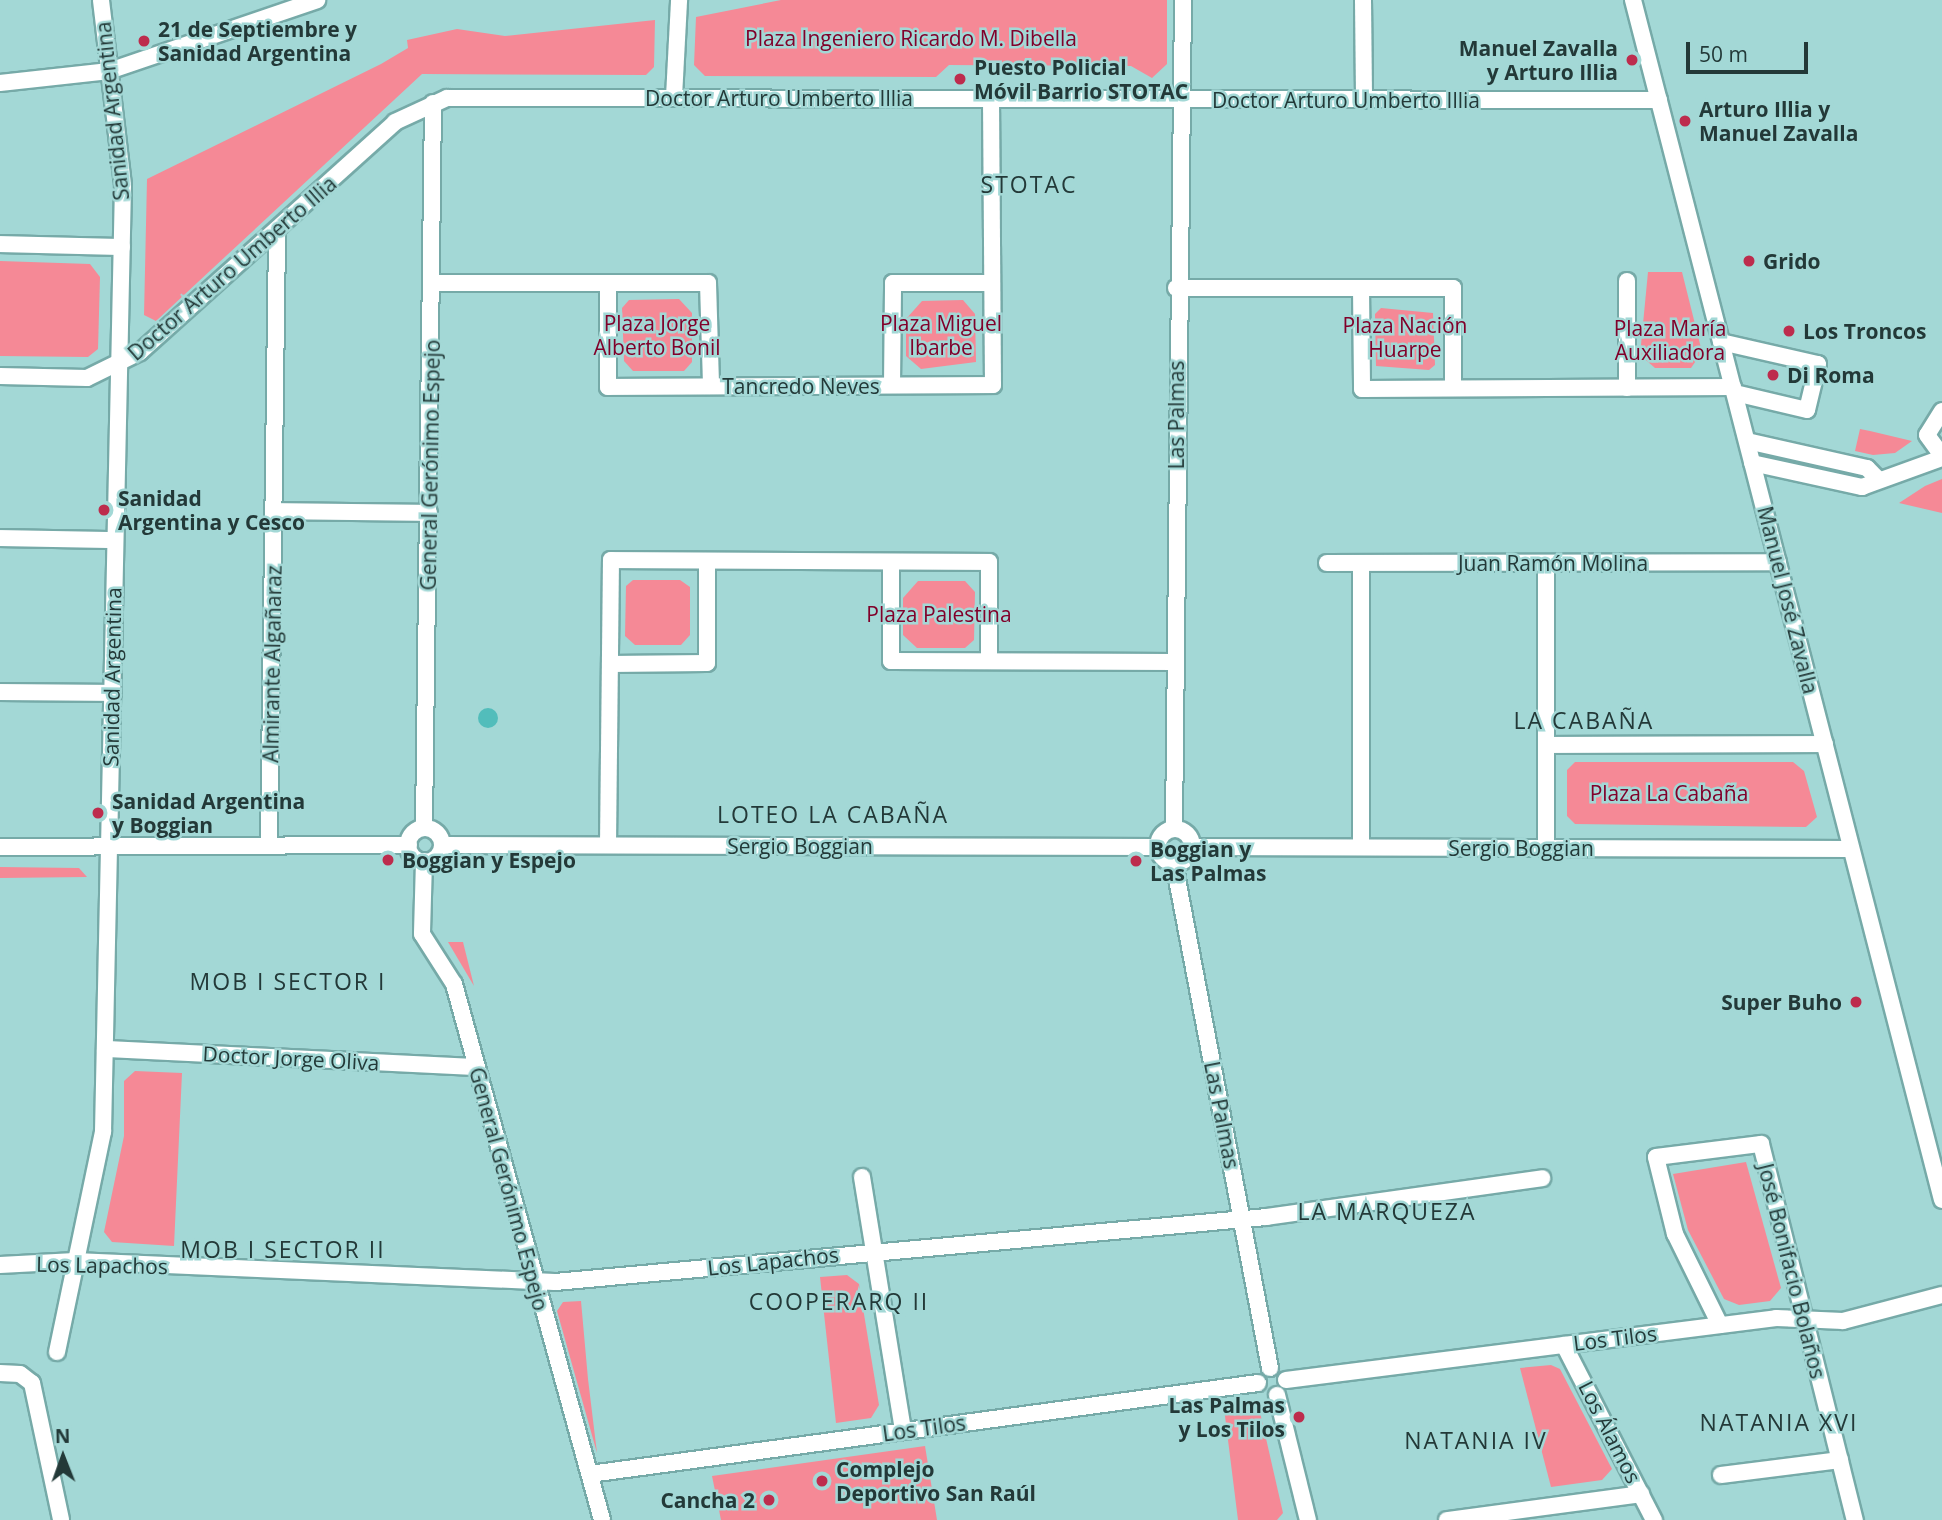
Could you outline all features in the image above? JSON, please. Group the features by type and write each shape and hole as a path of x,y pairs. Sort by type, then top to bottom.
{"street":[{"name":"Sanidad Argentina","path":"58,1352 103,1132 123,185 101,0"},
{"path":"0,83 110,71 317,0"},
{"path":"674,97 679,0"},
{"name":"Las Palmas","path":"1174,830 1176,288 1184,100 1183,0"},
{"path":"1363,0 1364,100"},
{"name":"Manuel José Zavalla","path":"1633,0 1942,1200"},
{"name":"Doctor Arturo Umberto Illia","path":"0,376 87,378 119,365 277,231 395,121 433,103 466,95 1659,100"},
{"name":"Tancredo Neves","path":"608,284 608,387 993,385 991,99"},
{"name":"General Gerónimo Espejo","path":"425,828 433,103"},
{"name":"Almirante Algañaraz","path":"269,846 277,231"},
{"path":"0,244 122,247"},
{"path":"1627,281 1627,388"},
{"name":"Tancredo Neves","path":"432,283 708,283 711,386"},
{"name":"Tancredo Neves","path":"892,386 892,283 992,283"},
{"path":"1176,288 1453,288 1453,388"},
{"path":"1361,288 1362,389 1734,390 1807,410 1818,364 1721,342"},
{"path":"1918,465 1929,443 1928,427 1942,411"},
{"path":"1747,441 1867,468 1878,479"},
{"path":"1752,463 1862,487 1942,457 1929,443"},
{"path":"274,511 429,513"},
{"path":"0,538 114,540"},
{"path":"608,845 611,560 989,562 989,661"},
{"path":"610,664 707,663 707,561"},
{"path":"891,562 891,661 1174,662"},
{"name":"Juan Ramón Molina","path":"1327,563 1778,562"},
{"path":"1361,848 1362,563"},
{"path":"1546,563 1546,848"},
{"path":"0,692 113,693"},
{"path":"1546,745 1825,744"},
{"path":"0,846 110,848 409,845 425,828 437,833 442,845 436,857 424,861 409,845"},
{"path":"1174,830 1186,834 1191,847 1174,863 1158,847 1174,830"},
{"name":"Sergio Boggian","path":"442,845 1158,847"},
{"name":"Sergio Boggian","path":"1191,847 1852,849"},
{"name":"General Gerónimo Espejo","path":"424,861 422,934 454,984 602,1520"},
{"name":"Las Palmas","path":"1174,863 1270,1368"},
{"name":"Doctor Jorge Oliva","path":"105,1049 477,1067"},
{"name":"José Bonifacio Bolaños","path":"1720,1325 1675,1234 1656,1157 1761,1144 1855,1520"},
{"path":"862,1177 904,1431"},
{"name":"Los Lapachos","path":"0,1265 75,1261 535,1282 1240,1217 1542,1178"},
{"name":"Los Tilos","path":"1286,1380 1720,1325 1805,1320 1843,1321 1942,1295"},
{"name":"Los Álamos","path":"1564,1345 1654,1520"},
{"path":"1277,1395 1286,1380 1270,1368 1258,1383 1277,1395 1308,1520"},
{"path":"0,1373 20,1374 32,1383 61,1520"},
{"name":"Los Tilos","path":"590,1474 1258,1383"},
{"path":"1721,1475 1840,1460"},
{"path":"1447,1520 1494,1517 1641,1494"}],"green space":[{"name":"Plaza Ingeniero Ricardo M. Dibella","path":"781,0 1167,0 1167,64 1152,78 1131,66 949,65 936,77 705,76 694,65 696,17"},
{"path":"655,20 654,67 646,75 422,74 156,321 144,315 147,179 381,64 408,48 407,40 457,29 505,36"},
{"path":"0,261 90,264 100,277 98,349 88,357 0,356"},
{"name":"Plaza María Auxiliadora","path":"1648,272 1682,272 1702,352 1691,368 1655,368 1640,355"},
{"name":"Plaza Jorge Alberto Bonil","path":"679,299 692,313 692,362 684,371 633,371 624,361 622,308 629,300"},
{"name":"Plaza Miguel Ibarbe","path":"963,300 975,314 976,362 921,369 906,356 906,319 922,301"},
{"name":"Plaza Nación Huarpe","path":"1381,308 1433,313 1435,365 1429,370 1376,366 1375,314"},
{"path":"1860,429 1912,441 1895,453 1873,455 1855,451"},
{"path":"1942,479 1942,513 1899,503 1925,486"},
{"path":"633,580 680,580 690,587 690,635 681,645 635,645 625,636 626,586"},
{"name":"Plaza Palestina","path":"918,581 965,581 975,592 974,640 965,648 917,648 903,635 903,598"},
{"name":"Plaza La Cabaña","path":"1575,762 1793,762 1804,771 1817,817 1806,827 1575,824 1567,816 1567,770"},
{"path":"0,867 79,868 87,877 0,878"},
{"path":"448,942 463,942 474,986"},
{"path":"135,1071 182,1073 174,1246 112,1242 104,1232 124,1136 124,1081"},
{"path":"1746,1162 1781,1288 1770,1301 1739,1305 1724,1299 1688,1230 1673,1174"},
{"path":"847,1275 859,1284 879,1405 871,1418 836,1423 820,1277"},
{"path":"581,1301 597,1453 557,1311 563,1302"},
{"path":"1551,1365 1560,1369 1612,1469 1602,1480 1551,1487 1520,1368"},
{"path":"1251,1405 1260,1412 1283,1513 1277,1520 1238,1520 1224,1408"},
{"name":"Complejo Deportivo San Raúl","path":"925,1446 937,1520 721,1520 712,1476"}],"water":[{"path":"488,708 495,711 498,718 495,725 488,728 481,725 478,718 481,711"}],"place":[{"name":"21 de Septiembre y Sanidad Argentina","path":"144,41"},
{"name":"Manuel Zavalla y Arturo Illia","path":"1632,60"},
{"name":"Puesto Policial Móvil Barrio STOTAC","path":"960,79"},
{"name":"Arturo Illia y Manuel Zavalla","path":"1685,121"},
{"name":"Grido","path":"1749,261"},
{"name":"Los Troncos","path":"1789,331"},
{"name":"Di Roma","path":"1773,375"},
{"name":"Sanidad Argentina y Cesco","path":"104,510"},
{"name":"Sanidad Argentina y Boggian","path":"98,813"},
{"name":"Boggian y Espejo","path":"388,860"},
{"name":"Boggian y Las Palmas","path":"1136,861"},
{"name":"Super Buho","path":"1856,1002"},
{"name":"Las Palmas y Los Tilos","path":"1299,1417"},
{"name":"Complejo Deportivo San Raúl","path":"822,1481"},
{"name":"Cancha 2","path":"769,1500"}],"district":[{"name":"STOTAC","path":"1029,184"},
{"name":"LA CABAÑA","path":"1584,720"},
{"name":"LOTEO LA CABAÑA","path":"833,814"},
{"name":"MOB I SECTOR I","path":"288,981"},
{"name":"LA MARQUEZA","path":"1387,1211"},
{"name":"MOB I SECTOR II","path":"283,1249"},
{"name":"COOPERARQ II","path":"839,1301"},
{"name":"NATANIA XVI","path":"1779,1422"},
{"name":"NATANIA IV","path":"1476,1440"}]}
